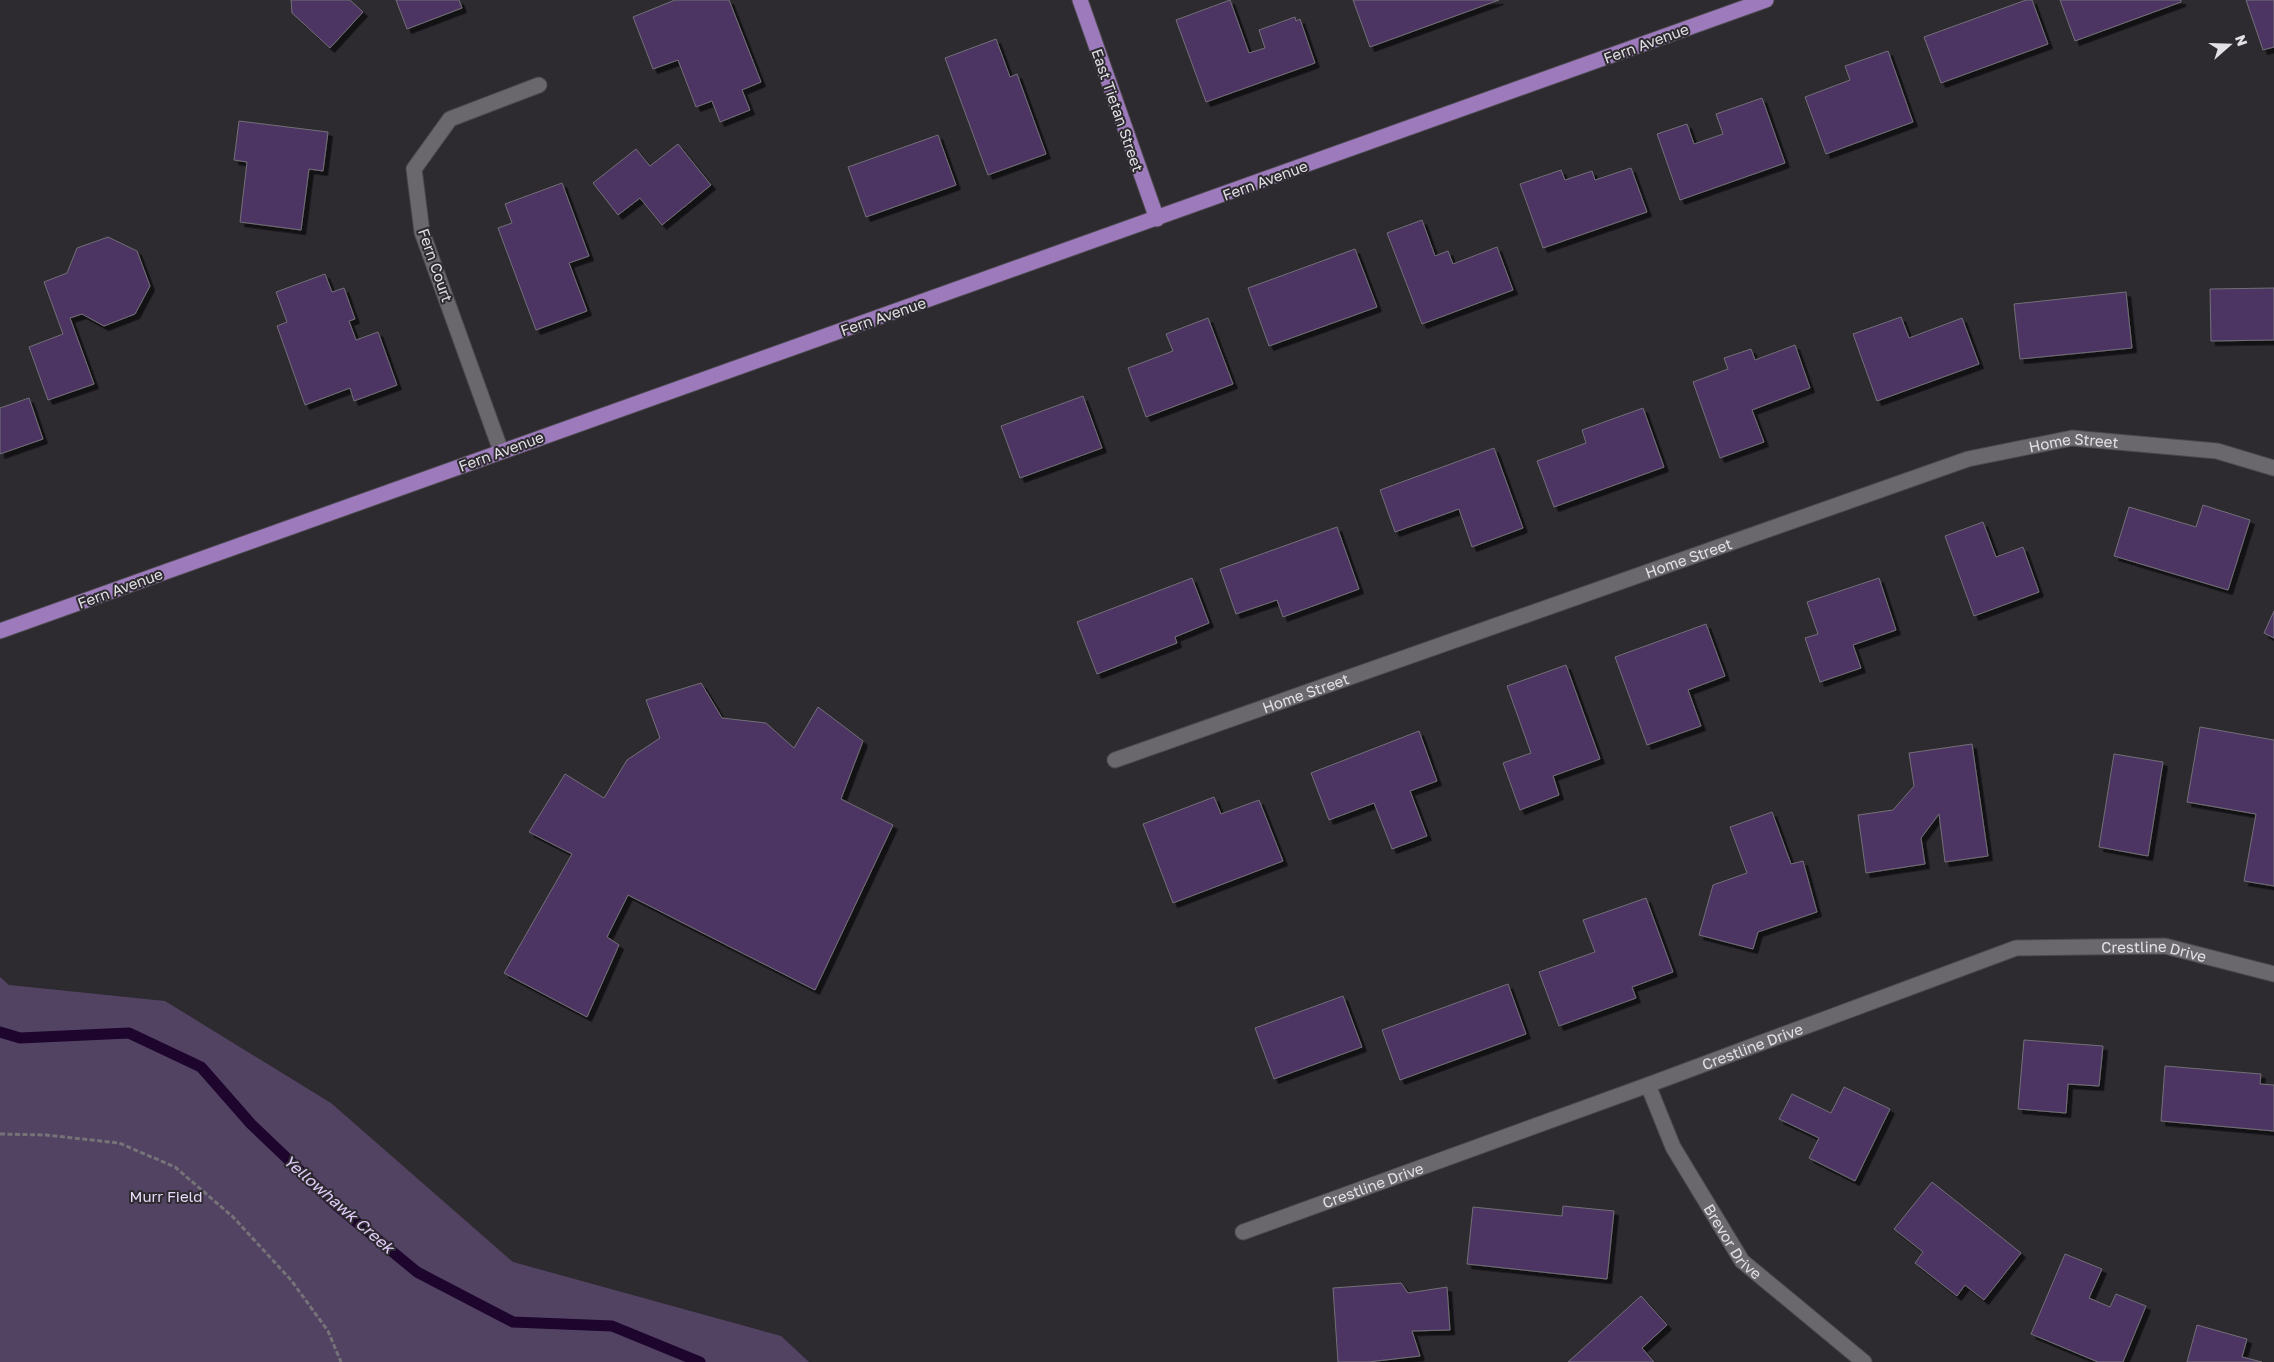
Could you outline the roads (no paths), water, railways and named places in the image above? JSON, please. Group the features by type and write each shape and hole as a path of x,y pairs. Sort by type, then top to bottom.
{"main road":[{"name":"East Tietan Street","path":"1080,0 1157,219"},
{"name":"Fern Avenue","path":"0,631 502,450 1157,219 1766,0"}],"street":[{"name":"Fern Court","path":"502,450 422,232 414,169 450,119 539,85"},
{"name":"Home Street","path":"1115,760 1968,459 2072,438 2216,451 2274,468"},
{"name":"Crestline Drive","path":"1243,1232 1648,1086 2016,948 2165,946 2274,974"},
{"name":"Brevor Drive","path":"1648,1086 1673,1147 1742,1261 1864,1362"}],"waterway":[{"name":"Yellowhawk Creek","path":"0,1032 20,1038 129,1033 201,1067 251,1124 337,1206 417,1272 513,1322 612,1326 700,1362"}],"park label":[{"name":"Murr Field","path":"166,1196"}]}
